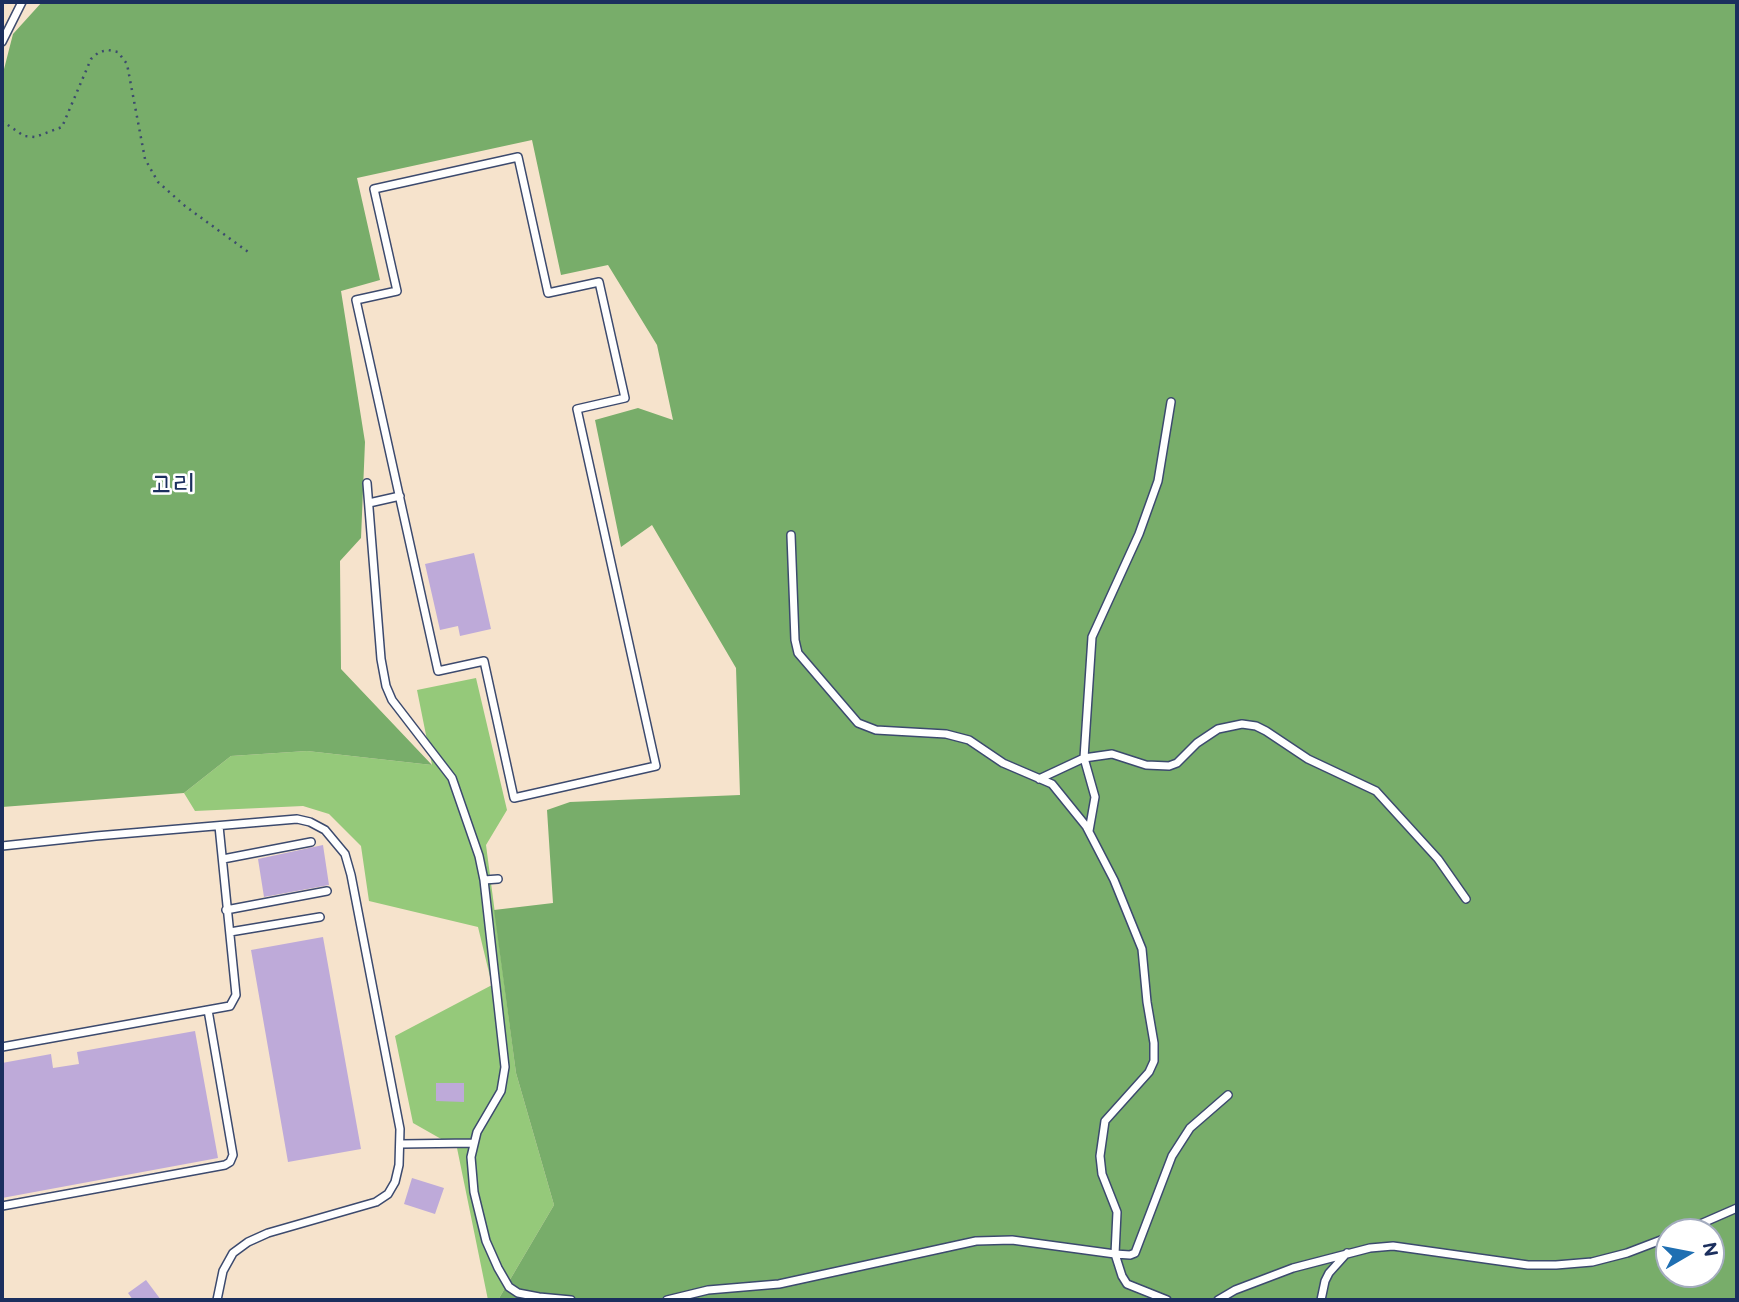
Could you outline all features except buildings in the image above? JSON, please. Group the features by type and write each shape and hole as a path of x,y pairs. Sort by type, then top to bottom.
{"lane":[{"path":"2,41 22,2"},
{"path":"518,157 548,293 599,282 602,295 625,398 577,409 656,766 514,797 484,661 438,671 400,496 356,300 397,291 374,188 518,157"},
{"path":"1089,832 1095,797 1088,757 1092,637 1139,534 1158,481 1171,402"},
{"path":"367,483 381,659 386,686 392,700 452,778 479,856 484,880 505,1077 501,1091 473,1143 471,1157 474,1192 486,1241 509,1287 529,1295 571,1300"},
{"path":"369,503 400,496"},
{"path":"791,535 795,640 798,653 858,723 876,730 946,734 969,740 1003,763 1052,785 1089,832 1114,880 1142,949 1154,1061 1149,1072 1105,1121 1100,1156 1102,1174 1116,1212 1115,1254 1122,1276 1128,1284 1167,1300"},
{"path":"1039,779 1088,757 1112,754 1146,765 1169,765 1177,763 1197,743 1218,729 1242,724 1256,726 1308,760 1377,791 1438,859 1466,899"},
{"path":"2,846 297,819 326,830 345,854 401,1144 397,1174 388,1194 368,1205 268,1233 248,1242 233,1253 223,1272 217,1300"},
{"path":"2,1047 230,1006 236,995 219,826"},
{"path":"223,859 311,842"},
{"path":"484,880 498,879"},
{"path":"226,910 327,891"},
{"path":"230,932 320,917"},
{"path":"2,1206 230,1162 233,1155 208,1010"},
{"path":"667,1300 708,1290 779,1284 976,1241 1012,1240 1130,1255 1135,1253 1172,1156 1191,1128 1228,1095"},
{"path":"401,1144 473,1143"},
{"path":"1714,1218 1737,1208"},
{"path":"1217,1300 1293,1268 1347,1252 1393,1246 1528,1265 1556,1265 1592,1262 1655,1242"},
{"path":"1321,1300 1329,1273 1347,1252"}],"path":[{"path":"2,121 24,136 49,134 62,127 91,59 99,52 118,52 127,64 145,159 158,182 251,254"}],"green space":[{"path":"42,2 1737,2 1737,1300 498,1300 554,1205 516,1073 494,910 553,903 547,810 570,802 740,795 736,668 652,525 621,547 595,420 638,408 673,420 657,345 608,265 561,275 532,140 357,178 380,280 341,291 365,442 361,538 340,561 341,669 432,765 307,751 231,756 184,793 2,807 2,77 13,34"},
{"path":"476,678 507,810 486,845 516,1073 554,1205 498,1300 488,1300 457,1148 413,1123 395,1036 492,985 478,927 369,901 361,846 329,814 303,806 195,811 184,793 231,756 307,751 432,765 417,690"}],"district":[{"name":"고리","path":"173,486"}]}
